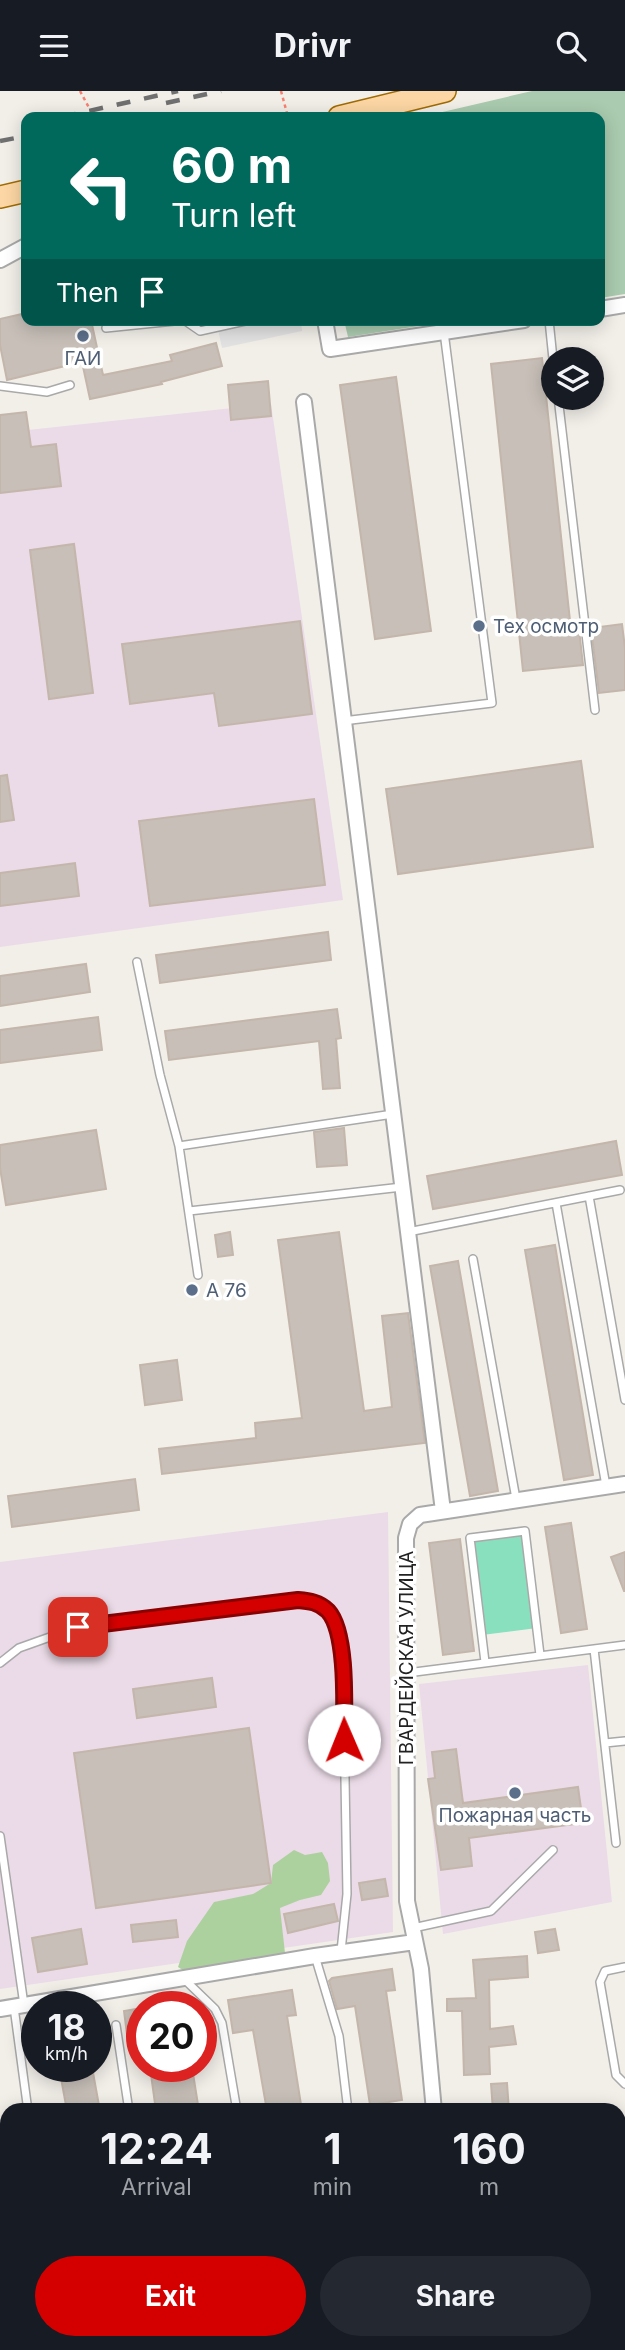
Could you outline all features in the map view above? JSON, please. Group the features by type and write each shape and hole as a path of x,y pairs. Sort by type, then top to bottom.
{"main road":[{"path":"359,112 445,91"},
{"path":"0,197 21,192"}],"street":[{"path":"0,260 21,249"},
{"path":"605,308 625,305"},
{"path":"325,326 330,349 487,326"},
{"path":"304,402 443,1511"},
{"name":"ГВАРДЕЙСКАЯ УЛИЦА","path":"433,2103 421,1969 407,1901 406,1538 410,1524 420,1515 625,1484"},
{"path":"13,2006 341,1953 414,1935"}],"lane":[{"path":"106,328 126,326"},
{"path":"193,326 200,331 220,326"},
{"path":"550,326 552,347"},
{"path":"343,721 492,703 444,333"},
{"path":"0,386 47,392 70,385"},
{"path":"560,410 595,710"},
{"path":"137,962 160,1075 179,1146 198,1275"},
{"path":"179,1146 394,1114"},
{"path":"189,1211 402,1187"},
{"path":"407,1232 620,1190"},
{"path":"589,1196 625,1400"},
{"path":"556,1203 606,1486"},
{"path":"473,1259 516,1499"},
{"path":"485,1662 470,1538 525,1531 540,1655"},
{"path":"0,1663 19,1649 78,1627 298,1600 319,1604 329,1612 340,1642 343,1663 347,1894 341,1953"},
{"path":"405,1673 625,1645"},
{"path":"594,1649 616,1843"},
{"path":"605,1744 625,1741"},
{"path":"0,1836 13,2006 27,2103"},
{"path":"414,1935 491,1911 553,1850"},
{"path":"315,1956 339,2036 347,2103"},
{"path":"625,1967 605,1971 600,1982 616,2075 625,2084"},
{"path":"183,1978 215,2009 222,2023 236,2103"},
{"path":"116,2025 128,2103"}],"path":[{"path":"80,91 91,112"},
{"path":"281,91 287,112"}],"shaded area":[{"path":"532,91 625,91 625,294 605,297 605,112 442,112"},
{"path":"217,326 302,326 302,331 222,348"},
{"path":"345,326 419,326 348,337"},
{"path":"271,404 343,900 0,947 0,433"},
{"path":"388,1512 393,1932 0,1989 0,1562"},
{"name":"Пожарная часть","path":"588,1665 612,1902 443,1934 419,1684"}],"green space":[{"path":"525,1531 537,1628 482,1635 470,1538"},
{"path":"294,1850 305,1855 322,1852 328,1863 330,1881 321,1895 280,1908 285,1953 262,1961 186,1972 178,1967 187,1941 214,1902 253,1894 271,1883 273,1865"}],"building":[{"path":"21,314 21,326 92,326 103,375 172,361 170,355 216,343 222,366 161,382 162,384 90,399 82,362 7,380 0,345 0,319"},
{"path":"541,358 541,410 548,410 571,630 579,629 583,665 523,671 491,364"},
{"path":"396,377 431,631 375,639 340,385"},
{"path":"268,381 271,416 231,420 228,385"},
{"path":"26,412 31,447 56,444 61,486 0,493 0,415"},
{"path":"74,544 93,693 49,699 30,550"},
{"path":"300,621 312,714 219,726 214,693 130,704 122,644"},
{"path":"622,624 625,690 599,693 591,628"},
{"path":"581,761 593,847 398,874 386,789"},
{"path":"7,775 14,820 0,822 0,776"},
{"path":"314,799 325,885 150,906 139,821"},
{"path":"75,863 79,896 0,906 0,873"},
{"path":"328,932 331,960 160,983 156,955"},
{"path":"86,964 90,992 0,1006 0,976"},
{"path":"337,1009 341,1038 336,1039 340,1088 323,1089 319,1041 169,1060 165,1031"},
{"path":"98,1017 102,1050 0,1063 0,1030"},
{"path":"344,1128 347,1165 317,1167 314,1132"},
{"path":"96,1130 106,1189 6,1205 0,1168 0,1145"},
{"path":"616,1141 622,1175 433,1209 427,1176"},
{"path":"230,1232 233,1255 218,1257 215,1235"},
{"path":"339,1232 364,1411 392,1407 382,1316 408,1313 425,1443 162,1474 159,1449 256,1438 255,1423 302,1418 278,1240"},
{"path":"555,1245 593,1475 564,1480 525,1250"},
{"path":"458,1261 498,1491 470,1496 430,1266"},
{"path":"177,1360 182,1400 145,1405 140,1365"},
{"path":"135,1479 139,1510 12,1527 8,1496"},
{"path":"571,1523 587,1629 561,1633 545,1527"},
{"path":"460,1539 474,1651 443,1655 429,1543"},
{"path":"625,1552 625,1591 624,1591 611,1557"},
{"path":"212,1678 216,1707 137,1718 133,1689"},
{"path":"249,1728 271,1883 96,1908 74,1753"},
{"path":"456,1749 463,1803 578,1787 583,1823 469,1838 472,1866 441,1870 428,1779 435,1778 432,1752"},
{"path":"385,1879 388,1896 362,1900 359,1883"},
{"path":"334,1904 338,1921 288,1933 284,1914"},
{"path":"176,1920 178,1937 133,1942 131,1925"},
{"path":"81,1929 87,1964 38,1972 32,1938"},
{"path":"555,1929 559,1950 538,1953 535,1932"},
{"path":"527,1956 528,1977 489,1980 490,2029 513,2026 516,2044 489,2047 490,2074 464,2075 462,2011 447,2011 447,1999 476,1998 473,1960"},
{"path":"392,1969 395,1990 386,1991 402,2100 370,2103 355,2006 337,2009 329,1981 332,1978"},
{"path":"292,1990 296,2015 287,2016 301,2103 266,2103 253,2030 233,2033 228,2000"},
{"path":"62,2082 95,2082 99,2103 66,2103"},
{"path":"152,2082 194,2082 198,2103 155,2103"},
{"path":"507,2083 508,2103 492,2103 491,2084"}],"railway":[{"path":"84,112 178,91"},
{"path":"166,103 221,91"},
{"path":"0,141 21,137"}],"place":[{"name":"ГАИ","path":"83,336"},
{"name":"Тех осмотр","path":"479,626"},
{"name":"А 76","path":"192,1290"},
{"name":"Пожарная часть","path":"515,1793"}],"route":[{"path":"78,1627 298,1600 319,1604 329,1612 340,1642 343,1663 344,1740"}]}
